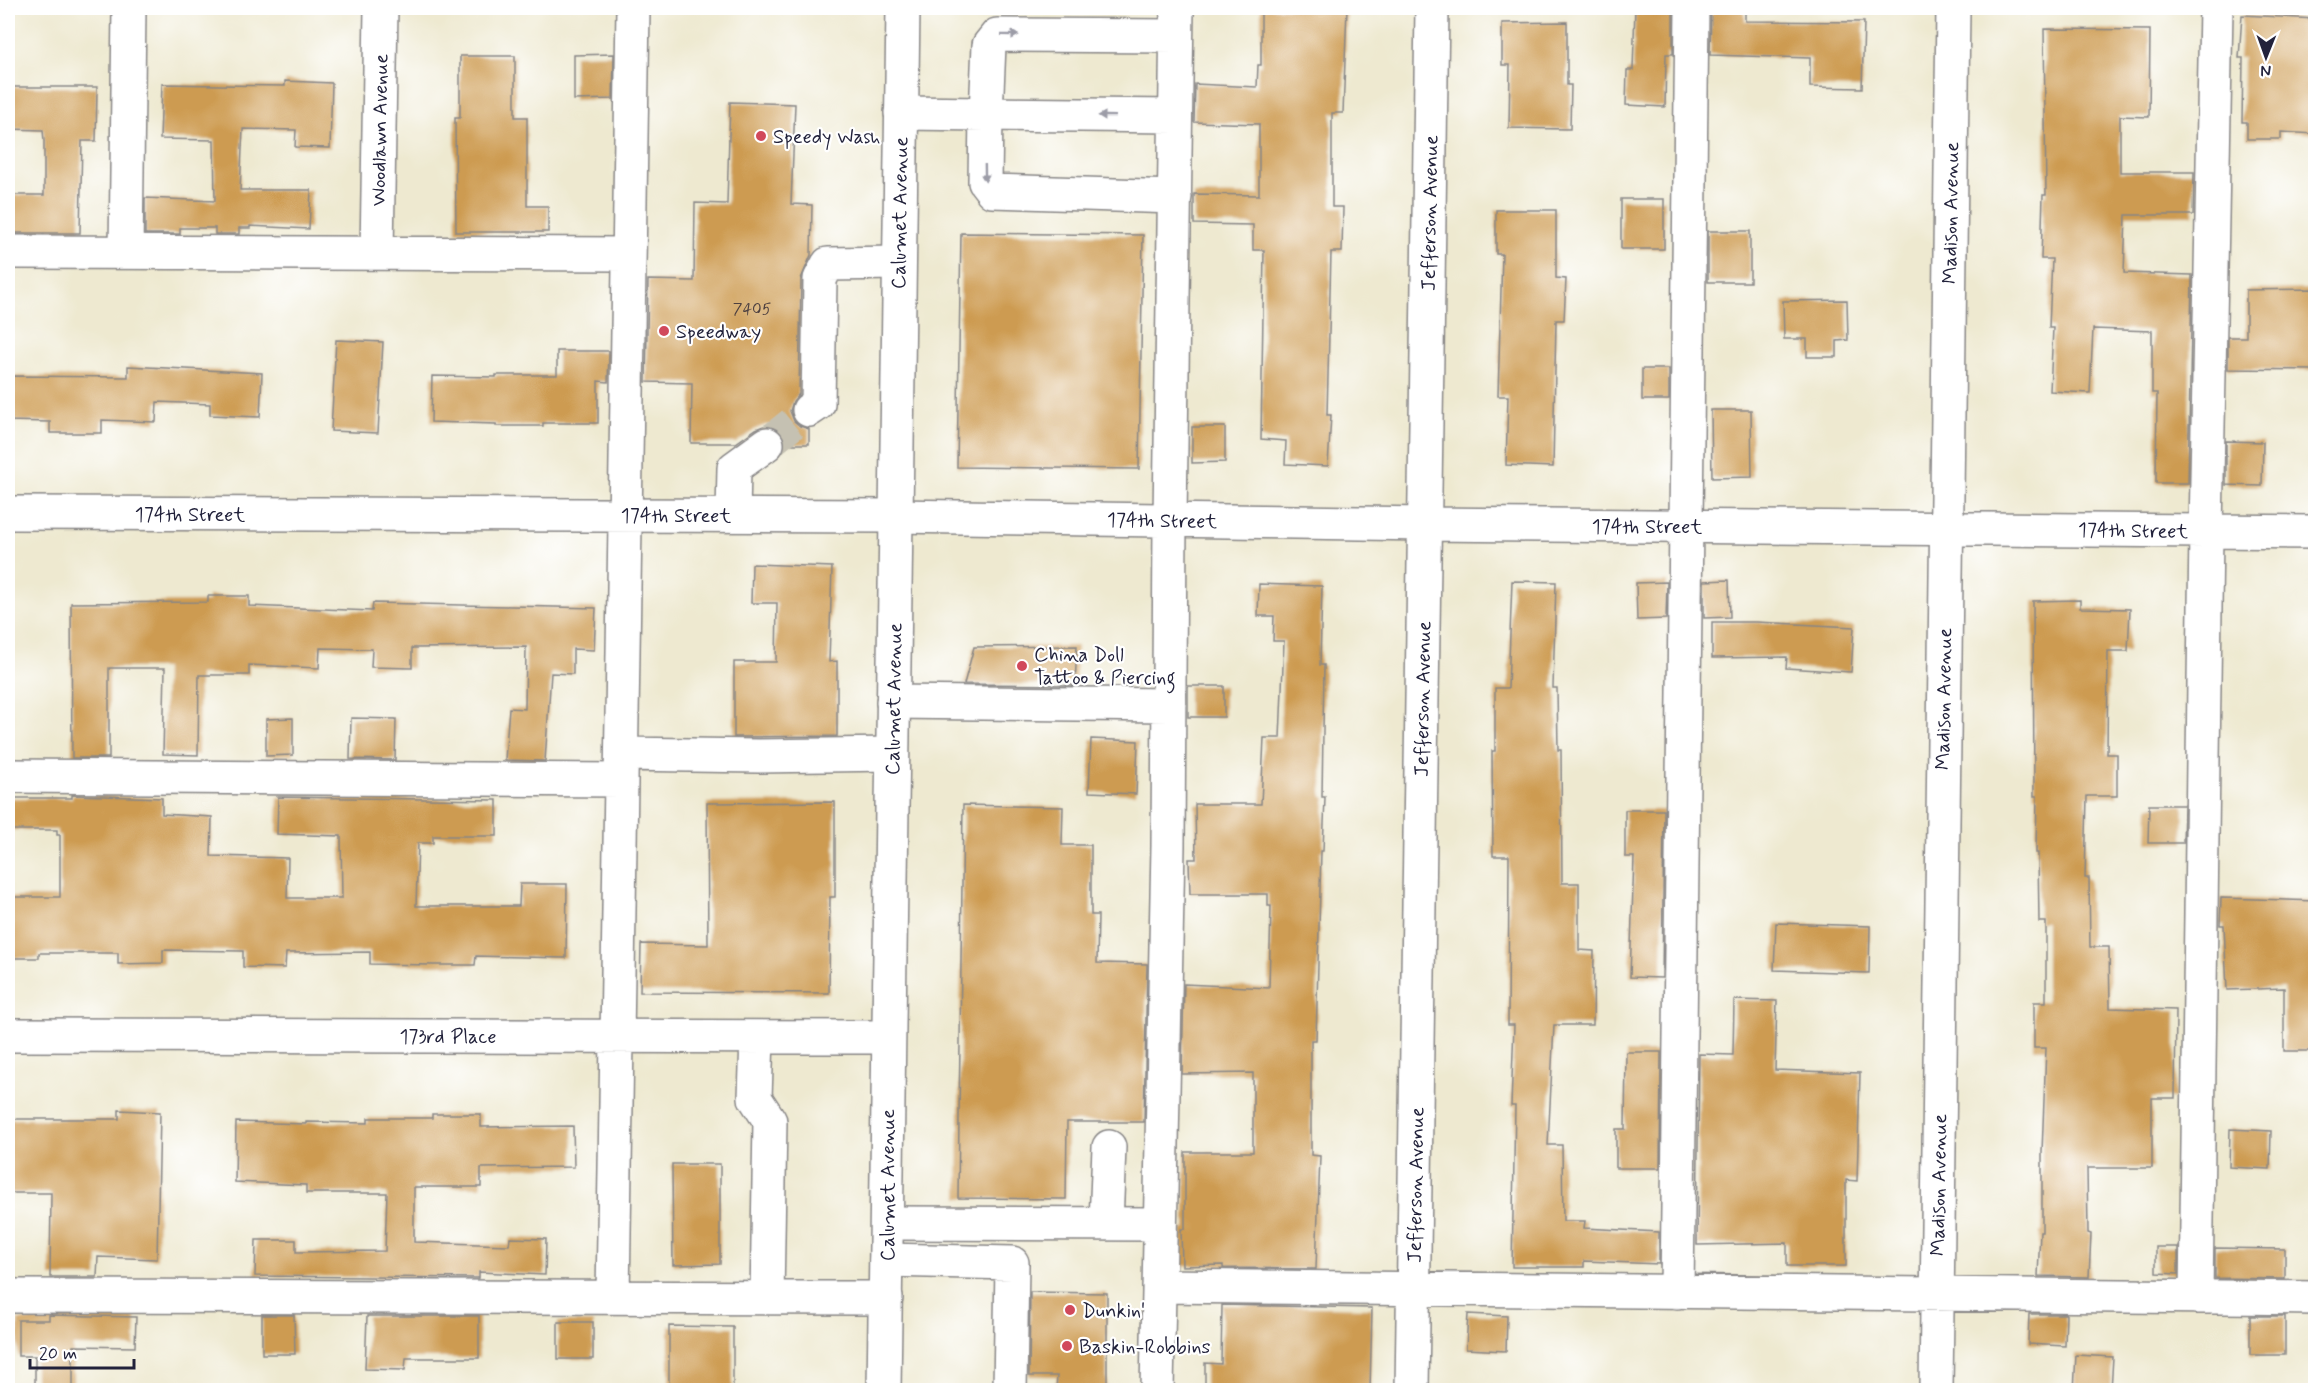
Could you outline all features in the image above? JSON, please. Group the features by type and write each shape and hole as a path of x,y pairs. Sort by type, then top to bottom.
{"street":[{"path":"126,252 129,8"},
{"name":"Woodlawn Avenue","path":"377,252 381,8"},
{"path":"613,1297 633,8"},
{"name":"Calumet Avenue","path":"884,1390 903,8"},
{"name":"Jefferson Avenue","path":"1412,1390 1432,8"},
{"path":"1677,1292 1684,526 1692,8"},
{"name":"Madison Avenue","path":"1936,1390 1953,8"},
{"path":"2196,1297 2206,531 2216,8"},
{"path":"1157,1390 1169,705 1174,197 1170,116 1177,22 997,34 989,45 986,114 985,182 992,191 1174,197"},
{"path":"901,114 1170,116"},
{"path":"8,252 629,254"},
{"path":"809,410 818,404 820,279 828,264 899,263"},
{"path":"733,515 734,468 767,444"},
{"name":"174th Street","path":"8,513 895,516 1425,524 2316,532"},
{"path":"893,702 1169,705"},
{"path":"8,776 622,767 759,756 892,754"},
{"name":"173rd Place","path":"8,1035 888,1037"},
{"path":"757,1037 755,1098 770,1121 767,1298"},
{"path":"1106,1223 1109,1147"},
{"path":"887,1223 1161,1224"},
{"path":"886,1260 1012,1263 1010,1390"},
{"path":"1159,1286 2316,1298"},
{"path":"8,1296 886,1298"}],"building":[{"path":"1261,8 1347,8 1343,113 1332,113 1332,207 1343,207 1342,252 1331,252 1327,415 1331,415 1328,466 1285,464 1286,441 1261,439 1264,250 1253,250 1253,225 1194,224 1194,194 1259,195 1259,124 1194,122 1195,84 1257,87 1258,65 1261,65"},
{"path":"1635,8 1673,8 1673,54 1666,54 1665,107 1626,105 1627,70 1633,70"},
{"path":"1711,8 1745,8 1745,21 1864,22 1862,88 1810,87 1810,58 1710,55"},
{"path":"2242,15 2316,19 2316,134 2281,132 2281,139 2247,139 2247,122 2242,122 2243,58 2239,58"},
{"path":"1567,22 1567,85 1571,85 1570,129 1509,128 1510,65 1502,65 1502,23"},
{"path":"2044,29 2150,30 2149,117 2120,116 2120,172 2194,172 2193,215 2126,215 2124,273 2192,275 2188,483 2156,483 2157,393 2152,393 2152,331 2093,329 2090,393 2050,391 2053,328 2049,328 2052,259 2041,259 2043,195 2046,195"},
{"path":"614,54 613,99 574,100 574,55"},
{"path":"460,56 515,56 515,117 527,117 527,206 548,206 548,232 456,232 455,118 460,118"},
{"path":"285,81 332,83 330,148 295,147 296,130 243,129 240,190 311,190 309,229 250,226 250,228 239,228 239,234 215,234 215,228 180,228 180,234 145,234 145,198 215,201 214,140 160,139 162,84 285,86"},
{"path":"8,87 97,87 96,141 82,141 80,233 8,233 8,195 44,195 44,141 43,130 8,129"},
{"name":"Speedway","path":"730,102 795,104 791,204 812,205 811,255 801,279 799,394 793,401 790,411 794,421 809,429 809,444 785,444 782,433 775,427 766,425 736,443 691,443 692,383 646,382 648,280 694,281 695,203 727,204"},
{"path":"1621,199 1664,199 1664,249 1621,249"},
{"path":"1496,210 1556,210 1556,278 1566,279 1564,320 1556,320 1553,467 1506,465 1508,396 1498,396 1502,254 1496,254"},
{"path":"1708,231 1750,231 1750,282 1708,282"},
{"path":"961,233 1143,235 1139,469 957,467"},
{"path":"2316,289 2316,370 2228,369 2228,337 2246,337 2246,290"},
{"path":"1847,300 1848,340 1837,341 1837,357 1807,357 1807,339 1784,339 1783,301"},
{"path":"336,340 383,342 378,433 331,431"},
{"path":"557,351 609,351 608,382 598,381 598,423 496,426 496,424 431,422 432,376 557,375"},
{"path":"128,366 262,373 260,417 210,415 210,404 157,402 156,422 102,420 102,433 50,433 50,422 8,421 8,376 128,377"},
{"path":"1642,369 1669,369 1669,400 1642,400"},
{"path":"1711,410 1751,410 1752,477 1712,478"},
{"path":"1192,427 1225,427 1225,462 1192,463"},
{"path":"2226,441 2263,442 2262,486 2226,485"},
{"path":"752,564 832,567 829,662 837,661 837,736 734,737 734,662 776,662 777,603 751,603"},
{"path":"1729,580 1730,617 1704,618 1704,581"},
{"path":"1512,581 1556,582 1553,688 1557,688 1558,750 1561,750 1562,883 1579,883 1579,950 1594,951 1593,1025 1554,1025 1548,1145 1562,1145 1563,1221 1585,1221 1584,1228 1659,1232 1659,1264 1584,1261 1584,1267 1512,1267 1515,1106 1511,1106 1514,1025 1508,1025 1509,856 1493,856 1492,751 1495,751 1495,688 1508,688"},
{"path":"1667,582 1666,619 1637,620 1636,583"},
{"path":"1259,584 1322,586 1320,665 1324,665 1322,797 1325,797 1323,851 1321,851 1316,1040 1311,1040 1311,1155 1320,1156 1316,1269 1223,1268 1223,1265 1182,1266 1181,1229 1185,1229 1185,1152 1253,1152 1253,1073 1182,1074 1184,984 1269,988 1271,906 1268,906 1268,894 1190,894 1189,859 1196,859 1195,804 1261,804 1264,738 1280,738 1284,641 1273,641 1274,616 1258,616"},
{"path":"208,596 249,596 249,606 372,611 373,603 596,608 594,650 573,649 573,674 551,673 545,761 505,760 509,708 525,709 526,647 412,648 412,668 371,667 372,649 320,648 319,668 249,665 249,675 199,675 198,755 163,754 165,668 109,668 109,758 72,758 71,603 208,602"},
{"path":"2080,600 2080,608 2130,609 2128,651 2108,651 2107,754 2117,754 2117,796 2087,796 2085,878 2089,878 2090,947 2109,947 2110,1008 2176,1010 2175,1098 2152,1098 2152,1168 2087,1168 2088,1233 2091,1234 2089,1277 2038,1276 2040,1232 2042,1232 2046,1048 2034,1048 2034,1002 2046,1002 2046,922 2039,922 2038,853 2036,853 2033,601"},
{"path":"1712,622 1854,627 1851,672 1786,668 1787,657 1712,658"},
{"name":"China Doll Tattoo & Piercing","path":"1077,646 1075,685 964,684 974,647"},
{"path":"1188,686 1224,686 1224,717 1188,717"},
{"path":"293,718 293,755 266,756 266,719"},
{"path":"351,718 396,719 395,760 350,759"},
{"path":"1091,739 1138,741 1136,794 1089,792"},
{"path":"72,795 162,798 162,814 212,817 211,856 288,858 287,898 342,898 341,836 277,834 278,797 497,800 497,836 433,836 433,843 418,843 416,906 519,906 520,884 567,884 566,958 476,956 475,965 370,964 370,952 286,953 285,968 243,967 243,951 163,950 163,963 118,964 118,953 39,953 39,958 8,958 8,897 60,897 60,835 57,835 57,830 8,830 8,798 72,798"},
{"path":"835,802 835,897 830,897 829,993 640,992 641,944 708,945 707,803"},
{"path":"963,805 1063,807 1062,845 1091,845 1091,915 1098,915 1097,963 1147,964 1144,1122 1067,1122 1066,1199 958,1198"},
{"path":"2149,805 2184,805 2183,843 2148,843"},
{"path":"1625,810 1664,810 1662,978 1630,977 1634,857 1625,857"},
{"path":"2221,898 2316,901 2316,1051 2284,1051 2284,988 2227,990 2224,925 2220,925"},
{"path":"1776,923 1870,926 1869,973 1774,970"},
{"path":"1734,1000 1777,1001 1775,1070 1860,1073 1857,1181 1846,1180 1846,1266 1787,1266 1787,1243 1697,1245 1699,1054 1733,1055"},
{"path":"1626,1052 1661,1052 1660,1168 1616,1168 1616,1129 1625,1129"},
{"path":"119,1110 160,1112 157,1259 98,1257 97,1277 50,1277 51,1193 8,1193 8,1119 119,1119"},
{"path":"432,1114 481,1114 481,1127 573,1126 574,1167 481,1168 481,1187 414,1187 414,1242 509,1245 510,1238 546,1239 545,1275 479,1272 479,1278 255,1276 256,1240 296,1240 296,1252 385,1251 387,1193 306,1193 306,1185 235,1182 236,1122 368,1123 368,1118 432,1118"},
{"path":"2230,1129 2271,1131 2270,1169 2229,1167"},
{"path":"672,1164 720,1164 720,1264 673,1265"},
{"path":"2156,1247 2178,1247 2178,1274 2156,1273"},
{"path":"2215,1248 2285,1249 2285,1279 2215,1278"},
{"path":"1030,1292 1107,1293 1107,1390 1056,1390 1057,1376 1029,1376"},
{"path":"1222,1305 1372,1308 1370,1390 1205,1390 1205,1363 1221,1364"},
{"path":"1468,1314 1507,1316 1506,1351 1466,1349"},
{"path":"2029,1314 2066,1314 2065,1346 2028,1344"},
{"path":"49,1315 136,1317 135,1347 73,1346 73,1390 35,1390 35,1356 18,1356 18,1320 49,1320"},
{"path":"262,1315 294,1315 295,1354 262,1354"},
{"path":"367,1316 479,1316 479,1358 406,1358 405,1370 365,1369"},
{"path":"2250,1316 2285,1316 2285,1355 2250,1355"},
{"path":"558,1322 593,1322 593,1359 558,1359"},
{"path":"669,1326 733,1327 733,1390 669,1390"},
{"path":"2076,1355 2113,1357 2111,1390 2074,1390"}],"tunnel":[{"path":"767,444 809,410"}],"place":[{"name":"Speedy Wash","path":"761,136"},
{"name":"Speedway","path":"664,331"},
{"name":"China Doll Tattoo & Piercing","path":"1022,666"},
{"name":"Dunkin'","path":"1070,1310"},
{"name":"Baskin-Robbins","path":"1067,1346"}]}
